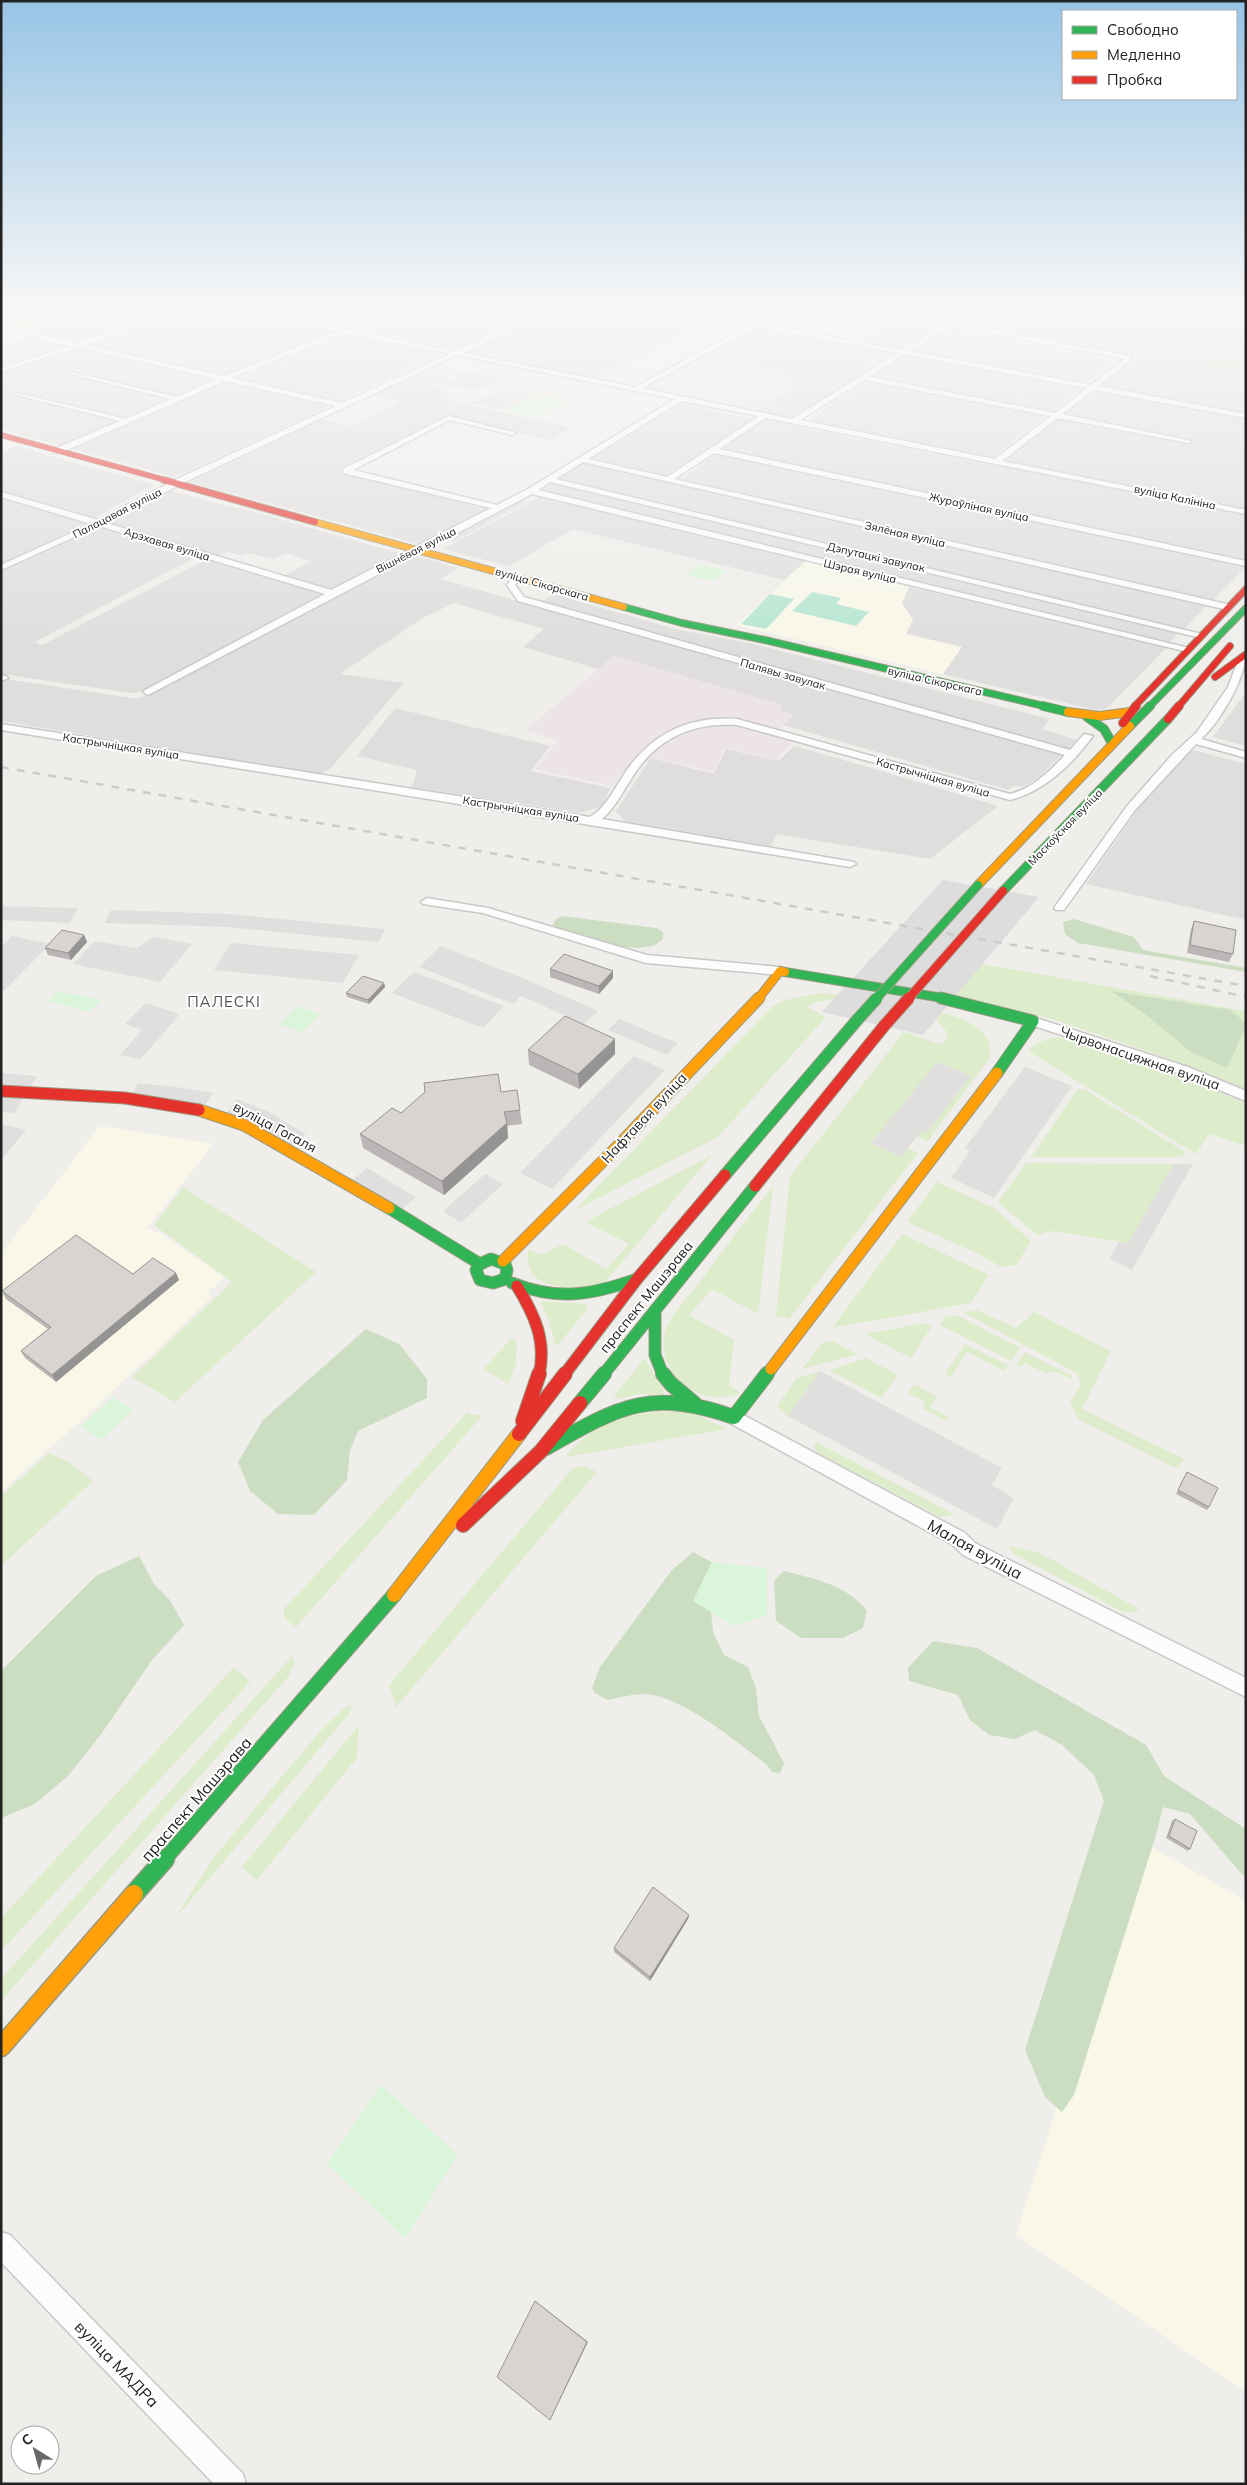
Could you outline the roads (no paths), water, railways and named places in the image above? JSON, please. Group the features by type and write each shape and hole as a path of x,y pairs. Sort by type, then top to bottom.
{"street":[{"path":"57,451 123,422"},
{"name":"Палацавая вуліца","path":"1,568 99,523 179,481 305,422"},
{"path":"441,422 346,471 499,508"},
{"path":"465,422 512,434"},
{"name":"Вішнёвая вуліца","path":"148,692 531,491 644,422"},
{"path":"667,480 755,422"},
{"name":"вуліца Калініна","path":"792,422 1138,489 1246,512"},
{"path":"996,462 1046,422"},
{"path":"1095,422 1188,441"},
{"name":"вуліца Сікорскага","path":"1,435 179,481 416,550 682,623 765,640 1087,716 1105,717 1130,712"},
{"name":"Жураўліная вуліца","path":"712,450 1246,564"},
{"name":"Зялёная вуліца","path":"582,460 1228,608"},
{"name":"Дэпутацкі завулак","path":"550,480 1203,634"},
{"name":"Шэрая вуліца","path":"531,491 1188,649"},
{"name":"Арэхавая вуліца","path":"1,494 332,594"},
{"name":"Палявы завулак","path":"517,578 512,585 521,600 1071,754"},
{"name":"Маскоўская вуліца","path":"1112,742 1130,712 1246,589"},
{"name":"Маскоўская вуліца","path":"858,1019 978,885 1112,742 1246,608"},
{"path":"1203,634 1222,634"},
{"name":"Маскоўская вуліца","path":"884,1026 1003,891 1190,696 1236,638 1222,634"},
{"path":"1190,696 1245,655"},
{"path":"1060,908 1131,808 1176,757 1195,741 1233,688 1245,655"},
{"name":"вуліца Сікорскага","path":"1087,716 1104,730 1112,742"},
{"name":"Кастрычніцкая вуліца","path":"1,727 592,821 607,810 634,765 656,742 685,726 716,720 753,726 1000,796 1021,796 1028,792 1044,780 1088,736"},
{"path":"1195,741 1246,755"},
{"path":"592,821 850,864"},
{"path":"427,902 484,910 646,959 780,971 956,1000 1033,1021 1015,1050 734,1417 695,1404 661,1402 616,1410 541,1451"},
{"name":"Нафтавая вуліца","path":"502,1261 618,1146 760,996 780,971"},
{"name":"праспект Машэрава","path":"1,2047 362,1634 414,1571 637,1279 858,1019"},
{"name":"Чырвонасцяжная вуліца","path":"1033,1021 1183,1070 1246,1096"},
{"name":"праспект Машэрава","path":"414,1571 541,1451 884,1026"},
{"name":"вуліца Гогаля","path":"1,1091 161,1102 224,1116 244,1125 398,1213 480,1264"},
{"path":"491,1259 502,1261 507,1266 508,1272 504,1279 493,1283 480,1280 476,1270 480,1264 491,1259"},
{"path":"504,1279 516,1286 568,1296 601,1292 637,1279"},
{"path":"516,1286 529,1302 539,1323 542,1350 539,1380 518,1433"},
{"path":"654,1311 653,1357 656,1364 671,1387 695,1404"},
{"name":"Малая вуліца","path":"734,1417 959,1539 968,1549 1246,1688"},
{"name":"вуліца МАДРа","path":"1,2244 233,2484"}],"railway":[{"path":"1,767 1246,986"},
{"path":"1150,976 1246,997"}],"district":[{"name":"ПАЛЕСКІ","path":"224,1002"}]}
